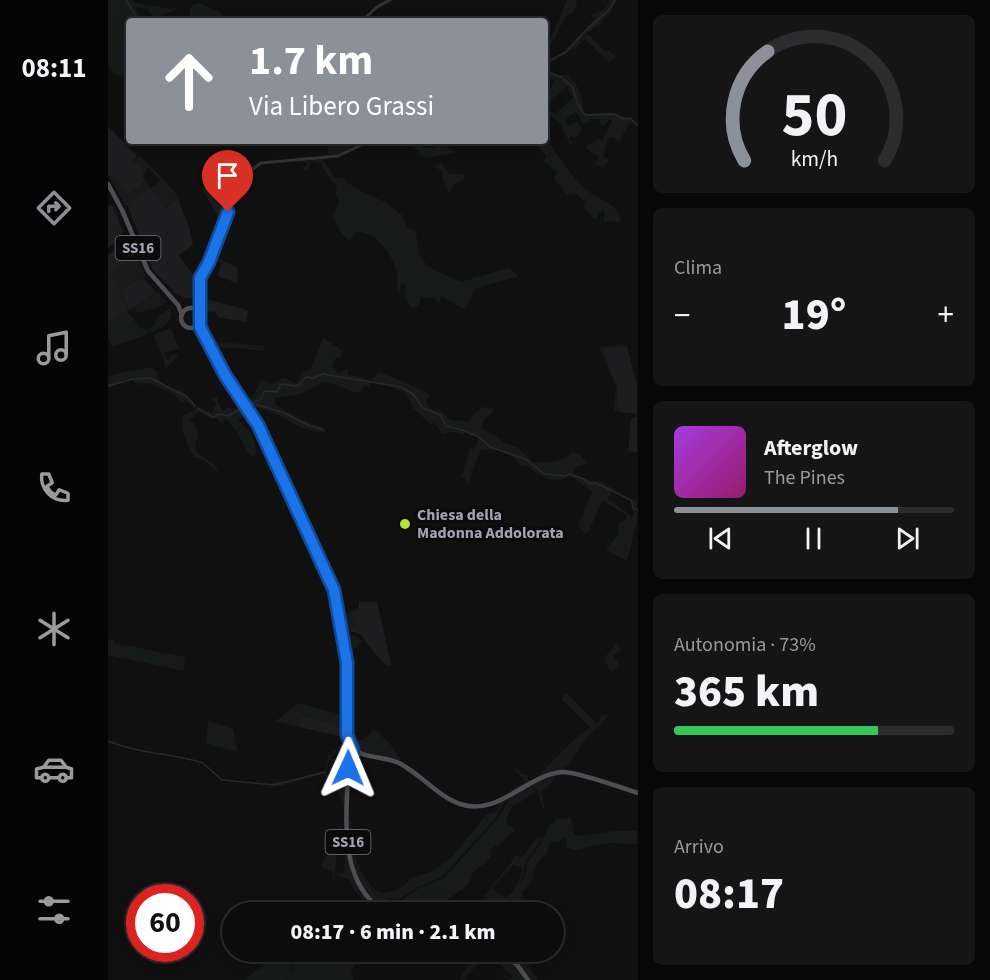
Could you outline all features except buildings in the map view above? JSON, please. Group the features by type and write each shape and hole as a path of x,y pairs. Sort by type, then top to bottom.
{"main road":[{"name":"SS16","path":"108,184 122,210 148,271 178,305 182,323 188,327 195,327 203,333"},
{"path":"178,305 198,308"},
{"path":"182,315 188,308"},
{"name":"SS16","path":"198,308 203,333 225,375 258,425 336,595 347,663 347,735 352,755 348,768"},
{"path":"195,327 200,324"},
{"name":"SS16","path":"349,747 342,751 348,768 350,861 359,885 373,902"},
{"path":"349,747 399,763 461,804 483,806 497,802 518,789 563,772 638,793"},
{"path":"345,756 362,753"},
{"path":"514,962 528,980"}],"street":[{"path":"365,18 377,7 390,0"},
{"path":"198,308 200,278 209,262 233,198 254,166 261,163 338,156 364,144"}],"shaded area":[{"path":"108,0 132,0 136,3 172,9 179,8 154,18 147,9 135,7 143,18 126,18 126,79 114,73 108,64"},
{"path":"567,0 577,0 572,14 566,16 556,39 554,38 550,44 548,40"},
{"path":"589,0 594,4 599,15 599,11 607,6 600,0 608,4 610,0 617,0 610,12 612,13 578,42 588,34 605,51 610,51 616,58 609,62 585,39 574,50 573,48 558,59 556,56 567,49 596,17 592,17 593,13 595,15 597,13"},
{"path":"200,3 219,12 226,18 188,18 190,17 190,8"},
{"path":"554,56 557,60 549,63 548,66 548,60"},
{"path":"548,70 558,75 567,75 572,79 580,93 584,114 614,114 637,123 637,128 630,123 619,141 612,137 608,138 603,156 610,160 602,168 595,163 599,157 586,148 589,143 594,145 598,138 602,140 612,122 610,118 604,126 600,124 600,119 590,119 585,124 575,112 566,119 566,123 569,126 577,122 582,129 576,138 571,135 569,140 573,142 571,145 559,122 548,114 548,109 555,114 573,98 567,86 550,103 548,89 554,81 548,76"},
{"path":"108,126 137,156 132,161 137,162 144,172 143,177 165,208 177,200 180,204 193,245 179,255 198,281 196,297 184,298 176,294 152,269 127,204 125,205 108,174"},
{"path":"548,141 564,165 588,191 612,206 621,221 603,222 605,213 602,210 595,219 583,208 586,202 576,194 567,195 554,179 557,172 544,162 546,156 534,144 548,144"},
{"path":"327,144 361,144 340,154 329,156"},
{"path":"440,144 450,144 448,148 457,152 428,158 420,155 420,152 411,145 432,148"},
{"path":"140,156 166,182 181,200 179,202 177,200 164,208 150,188 161,181 148,167 143,176 144,172 137,162 132,161"},
{"path":"311,159 323,159 335,178 344,178 348,183 385,202 402,215 407,227 415,231 420,256 433,269 461,282 508,268 519,276 476,288 465,310 443,297 440,298 440,302 436,301 436,298 421,297 416,307 411,307 405,299 405,283 401,284 398,293 398,278 394,263 378,241 364,233 356,232 351,241 339,229 332,213 336,210 339,201 335,194 337,185 332,182 320,163 311,161 309,169 305,171 303,168 307,165 306,162 292,163 306,160 308,162"},
{"path":"441,163 449,174 466,176 461,182 454,184 448,193 442,179 444,174 435,166"},
{"path":"220,175 223,175 236,192 233,198 228,200 216,182"},
{"path":"115,176 127,194 146,181 150,188 125,205 111,179"},
{"path":"219,179 231,196 224,217 219,218 202,189"},
{"path":"108,205 113,206 123,231 119,239 108,248"},
{"path":"128,242 135,257 111,273 120,289 143,278 156,292 130,310 122,295 120,299 128,311 108,323 108,255"},
{"path":"136,256 146,276 120,289 130,310 128,311 120,299 122,295 111,273"},
{"path":"213,256 238,268 237,283 217,276 222,263 212,258"},
{"path":"156,292 167,302 153,310 150,308 150,313 148,310 138,313 134,307"},
{"path":"202,298 248,310 246,322 218,317 215,312 205,311 207,303 202,302"},
{"path":"171,308 170,318 166,324 150,333 148,330 155,324 158,316"},
{"path":"127,311 140,328 148,330 149,334 114,346 111,345 108,337 108,323"},
{"path":"202,315 203,329 209,341 265,346 263,351 211,346 201,325"},
{"path":"171,328 179,349 165,352 166,359 169,359 171,355 179,354 165,369 165,363 153,335"},
{"path":"323,338 343,351 341,358 336,357 332,367 338,373 348,369 348,375 371,380 379,373 397,379 429,395 426,403 429,408 439,410 451,420 467,423 481,407 495,409 484,420 483,430 495,435 504,443 517,447 533,462 553,462 571,453 578,453 588,464 576,467 573,473 591,481 601,481 637,502 637,522 627,561 606,550 618,534 619,523 626,519 626,515 602,501 588,533 586,532 584,536 584,531 578,526 592,492 571,476 558,481 545,478 530,467 519,465 511,455 504,451 481,448 468,484 466,483 467,480 461,477 471,447 474,450 479,438 466,432 464,435 453,432 442,434 434,422 431,425 413,408 406,393 394,388 371,382 369,387 364,385 360,393 324,382 301,394 275,398 276,405 301,419 324,428 326,431 324,433 301,428 279,415 255,407 258,423 245,403 252,398 262,379 273,384 284,377 297,383 302,372 310,370","holes":["613,491 631,501 634,517 608,498"]},
{"path":"627,345 637,385 627,348 609,348 602,352 617,386 616,404 620,412 614,410 616,387 599,347"},
{"path":"609,348 627,348 637,385 637,414 620,412 616,404 617,386 602,351"},
{"path":"151,367 158,373 157,377 163,385 178,392 179,388 196,404 194,409 189,402 185,400 181,403 174,394 150,383 147,385 142,383 138,386 133,380 108,388 108,377"},
{"path":"228,381 242,403 239,402"},
{"path":"217,396 223,412 226,408 241,409 243,404 257,425 248,417 237,418 253,438 256,454 252,456 234,427 224,419 222,424 216,418 211,419 199,412 189,421 195,424 198,433 195,442 196,451 215,466 220,474 204,460 194,457 183,431 182,420 184,415 197,407 206,413 207,411 213,412 216,404 212,399"},
{"path":"637,416 637,453 628,451 631,419"},
{"path":"359,602 377,602 390,666 382,662 361,635 347,630 355,627 359,630 353,612 359,609"},
{"path":"359,608 354,612 360,631 355,628 343,630 341,615"},
{"path":"344,633 354,635 362,641 348,658"},
{"path":"108,639 114,640 115,643 184,657 183,671 108,655"},
{"path":"617,643 621,649 613,655 620,666 610,672 604,658"},
{"path":"567,693 596,723 599,722 600,716 608,715 585,739 570,762 562,768 565,771 508,794 526,782 514,769 527,775 528,780 534,780 571,743 591,728 561,699"},
{"path":"299,703 346,716 344,735 335,724 301,716 299,727 276,721"},
{"path":"301,716 335,724 346,736 344,740 343,737 299,727"},
{"path":"208,721 233,729 238,752 206,743"},
{"path":"374,729 390,744 401,760 363,752 352,745 349,740 363,740"},
{"path":"345,740 345,744 328,763 329,778 327,780 324,774 272,786 272,783 325,771 328,756"},
{"path":"339,756 346,763 345,814 343,802 329,771 331,760"},
{"path":"567,773 585,778 554,776 554,780 541,792 544,812 537,790 513,805 505,822 515,830 490,851 491,857 473,873 464,888 447,902 399,902 417,889 444,878 499,817 511,796 529,786 537,789 530,785 554,775"},
{"path":"502,801 504,803 496,818 442,877 416,888 400,899 388,898 382,902 375,902 359,884 350,851 349,821 359,867 376,891 383,893 398,890 414,877 433,871 453,856 486,815 496,812"},
{"path":"571,818 574,834 582,836 614,831 637,831 637,844 610,843 574,850 566,847 567,842 564,837 558,842 551,841 547,852 534,868 532,881 521,893 526,902 515,902 514,896 515,902 490,902 484,898 515,855 522,857 538,837 542,839 527,860 517,889 525,876 527,863 541,843 549,825 556,822 554,820","holes":["514,864 522,868 518,884 507,897 503,897 492,888"]},
{"path":"342,821 333,883 333,872 321,867"},
{"path":"346,851 359,889 370,902 364,902 350,880 337,875 344,873"},
{"path":"266,962 281,962 285,965 286,962 292,962 289,977 296,962 365,962 356,964 351,972 353,980 287,980 288,978 286,980 245,980"},
{"path":"471,962 479,962 464,980 459,980"},
{"path":"498,962 512,962 526,980 512,980 497,974 512,978 513,976"},
{"path":"516,962 526,962 538,980 529,980"}],"waterway":[{"path":"126,0 137,18"},
{"path":"548,62 566,52 610,9 615,0"},
{"path":"548,72 561,77 573,88 583,113 587,115 614,114 623,119 630,118 638,125"},
{"path":"248,405 261,399 264,391 277,392 281,384 298,386 306,377 313,378 323,374 401,387 413,394 423,408 440,415 446,426 479,437 490,447 525,459 545,474 566,476 569,474 584,479 589,484 596,483 631,500 633,508 638,510"},
{"path":"108,386 132,379 151,378 187,397 195,406"},
{"path":"251,403 282,412 323,430"},
{"path":"198,408 213,417 220,414 228,416 244,407"},
{"path":"108,741 132,749 203,763"},
{"path":"352,760 361,755"},
{"path":"331,769 344,762"},
{"path":"204,764 222,780 274,785 325,772"},
{"path":"405,769 418,778"}],"place":[{"name":"Chiesa della Madonna Addolorata","path":"405,524"}],"route":[{"path":"228,212 209,262 200,278 200,327 225,375 258,425 336,595 347,663 347,735 353,749 348,768"}]}
